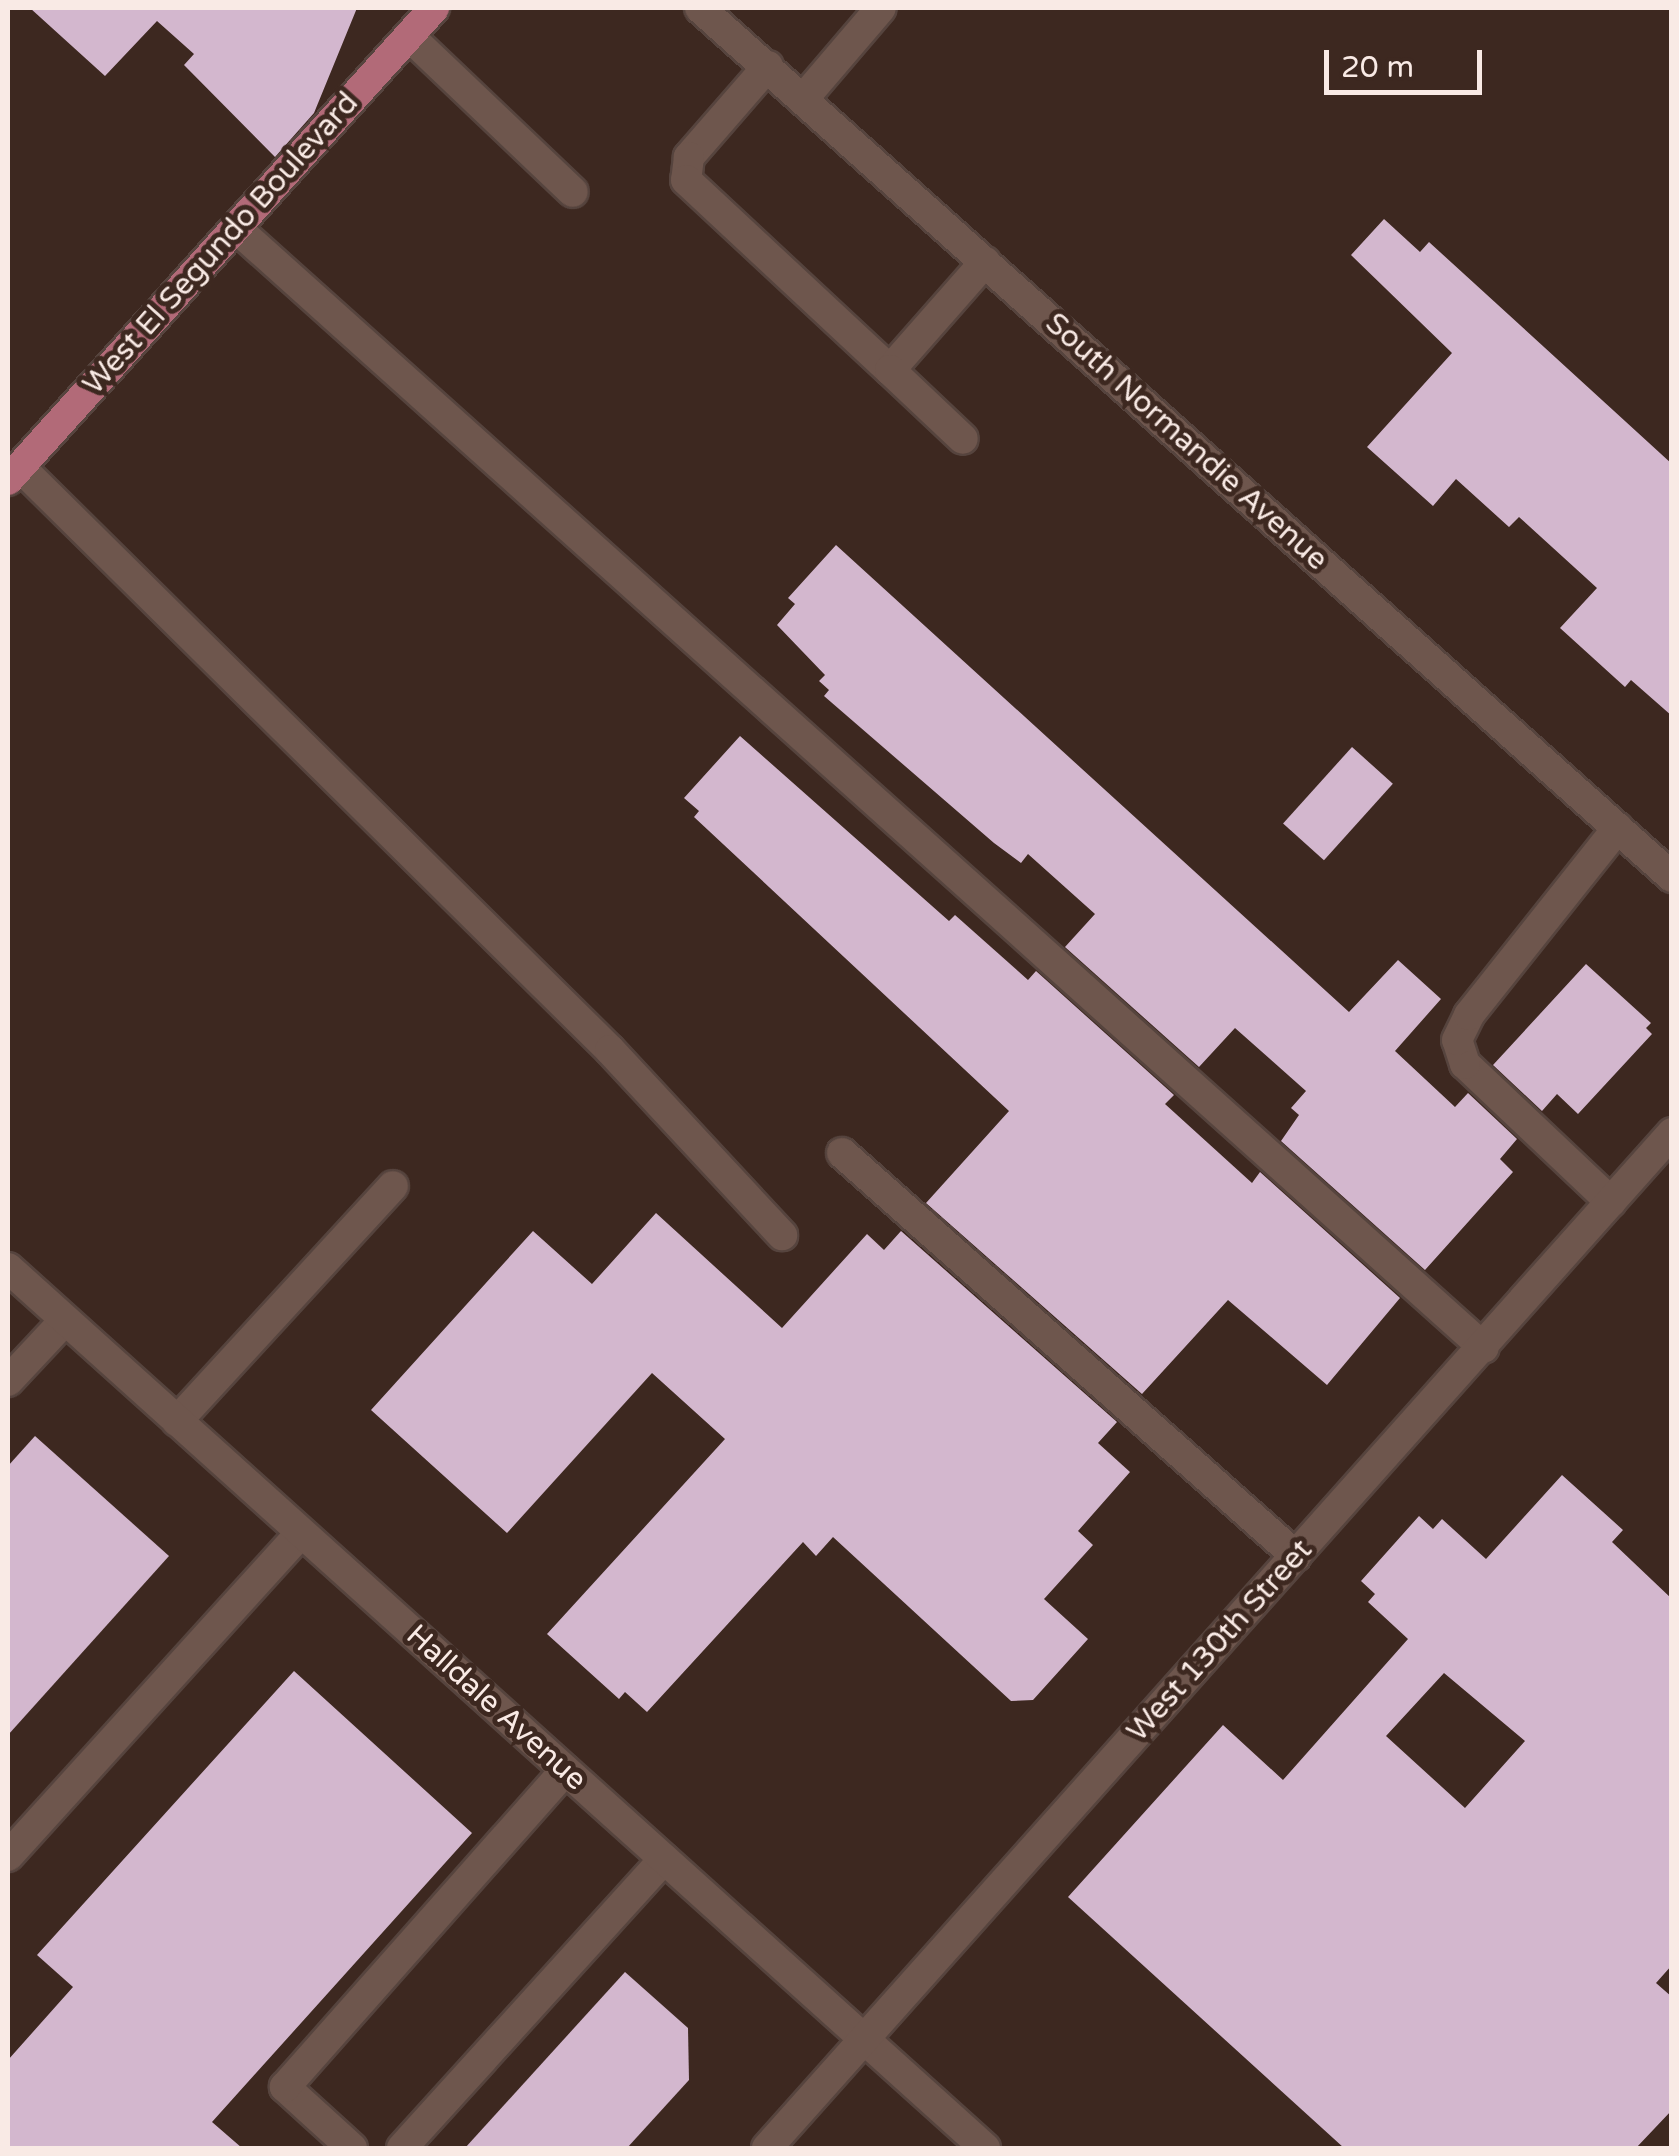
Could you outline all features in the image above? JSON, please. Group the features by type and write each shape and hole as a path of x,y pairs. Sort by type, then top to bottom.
{"main road":[{"name":"West El Segundo Boulevard","path":"14,473 434,8"}],"street":[{"name":"South Normandie Avenue","path":"700,8 1672,877"},
{"path":"804,98 881,8"},
{"path":"409,36 572,192"},
{"path":"768,66 689,157 686,180 963,439"},
{"path":"237,229 1484,1348"},
{"path":"890,370 985,262"},
{"path":"14,473 610,1050 782,1235"},
{"path":"1611,1202 1465,1064 1457,1040 1469,1016 1618,828"},
{"name":"West 130th Street","path":"766,2148 1672,1133"},
{"path":"842,1153 1296,1556"},
{"path":"177,1421 393,1186"},
{"name":"Halldale Avenue","path":"8,1268 985,2148"},
{"path":"8,1381 65,1320"},
{"path":"8,1856 301,1533"},
{"path":"352,2148 285,2087 564,1770"},
{"path":"402,2148 664,1859"}],"building":[{"path":"30,8 357,8 314,113 275,157 184,65 194,54 157,21 105,76"},
{"path":"1384,219 1420,252 1429,242 1672,464 1672,716 1631,680 1625,687 1560,628 1597,588 1519,517 1509,527 1456,479 1433,506 1367,447 1452,353 1351,255"},
{"path":"836,545 1349,1012 1398,960 1441,999 1395,1051 1455,1107 1468,1093 1517,1139 1500,1159 1513,1172 1425,1270 1281,1141 1299,1115 1291,1108 1306,1091 1235,1028 1199,1067 1065,947 1095,914 1028,854 1021,863 994,843 824,696 829,690 819,681 825,675 777,625 795,604 788,598"},
{"path":"740,736 949,921 955,915 1028,980 1036,971 1174,1095 1165,1104 1252,1183 1260,1172 1400,1298 1327,1385 1228,1300 1142,1394 926,1203 1009,1111 694,817 699,811 684,798"},
{"path":"1352,747 1393,784 1324,860 1283,824"},
{"path":"1586,964 1651,1023 1646,1028 1652,1034 1578,1114 1557,1094 1542,1111 1493,1065"},
{"path":"656,1213 782,1328 867,1234 884,1250 901,1231 1117,1422 1098,1443 1130,1472 1078,1531 1093,1545 1044,1599 1088,1639 1033,1700 1011,1701 833,1537 816,1556 803,1542 647,1712 625,1692 619,1699 547,1634 725,1439 652,1373 507,1533 371,1410 533,1231 592,1284"},
{"path":"35,1436 169,1556 8,1735 8,1466"},
{"path":"1562,1475 1623,1530 1612,1542 1672,1599 1672,1965 1656,1983 1672,1997 1672,2110 1636,2148 1344,2148 1068,1897 1223,1725 1283,1780 1408,1639 1368,1602 1375,1594 1361,1581 1419,1516 1433,1529 1442,1519 1486,1559","holes":["1444,1673 1525,1741 1465,1808 1386,1736"]},
{"path":"294,1671 472,1833 212,2122 242,2148 8,2148 8,2060 73,1987 37,1955"},
{"path":"625,1972 688,2028 689,2080 627,2148 465,2148"}]}
